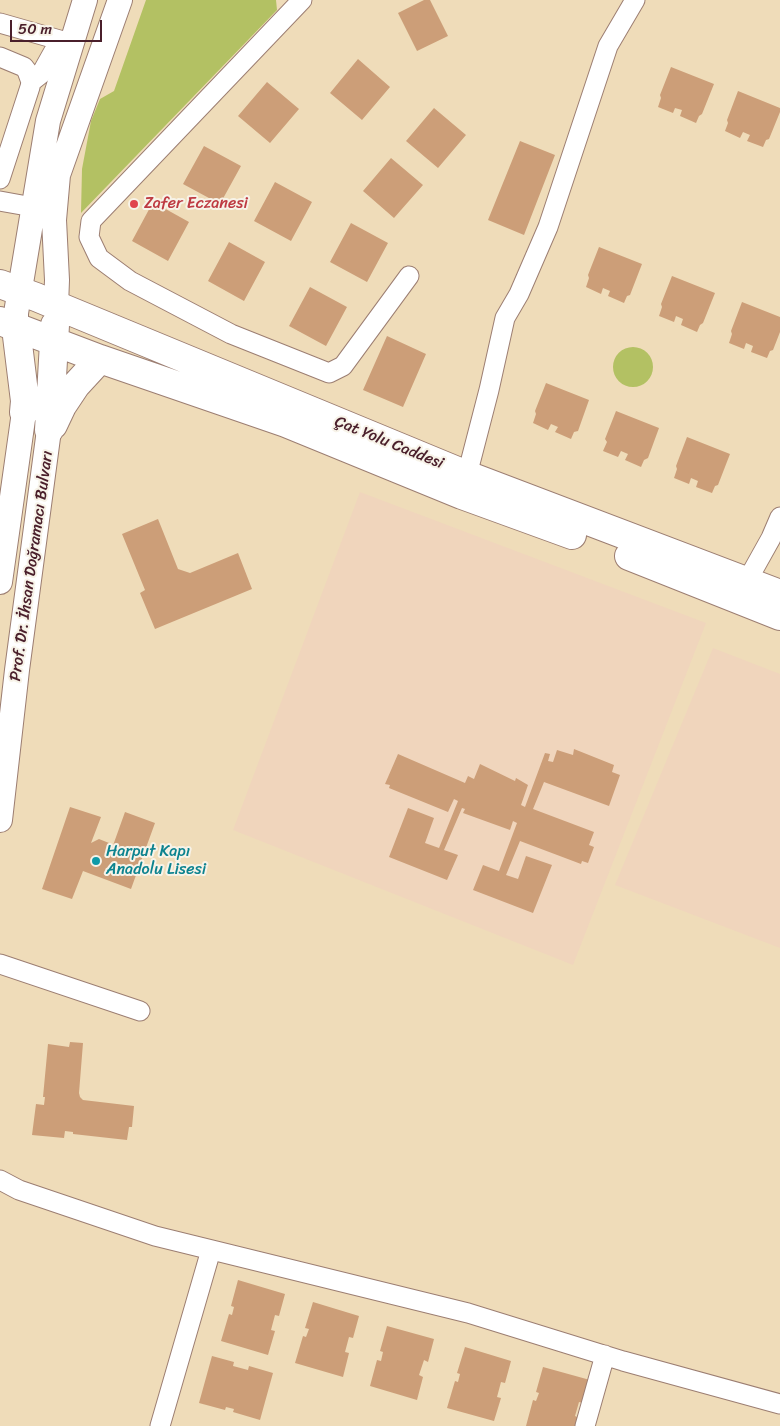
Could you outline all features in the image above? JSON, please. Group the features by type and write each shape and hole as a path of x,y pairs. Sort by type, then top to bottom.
{"highway":[{"name":"Çat Yolu Caddesi","path":"10,287 467,475 780,594"},
{"path":"49,430 56,306"},
{"name":"Çat Yolu Caddesi","path":"8,324 100,359 286,423 462,494 605,547 780,616"},
{"path":"8,324 25,401 24,412"},
{"path":"49,430 76,385 100,359"},
{"path":"0,362 17,391 24,412"}],"main road":[{"path":"8,324 16,313 10,287 34,208 48,121 65,42 85,0"},
{"path":"56,306 57,280 54,220 58,176 120,0"},
{"name":"Prof. Dr. İhsan Doğramacı Bulvarı","path":"0,582 24,412"},
{"name":"Prof. Dr. İhsan Doğramacı Bulvarı","path":"0,820 17,670 49,430"}],"street":[{"path":"302,0 91,221 89,237 99,258 130,280 231,334 329,373 343,366 409,276"},
{"path":"467,475 506,318 519,294 548,227 608,46 635,0"},
{"path":"0,23 65,42 41,74 31,82 0,179"},
{"path":"0,57 24,67 31,82"},
{"path":"0,200 34,208"},
{"path":"747,581 771,538 780,517"},
{"path":"0,964 140,1011"},
{"path":"0,1180 9,1189 155,1236 468,1313 605,1355 780,1404"},
{"path":"160,1426 211,1250"},
{"path":"585,1426 605,1355"}],"shaded area":[{"path":"360,492 706,623 573,965 233,830"},
{"path":"713,648 780,674 780,948 615,885"}],"green space":[{"path":"146,0 276,0 277,10 81,213 82,169 91,121 100,99 114,91"},
{"path":"633,347 647,353 653,367 647,381 633,387 619,381 613,367 619,353"}],"building":[{"path":"424,0 430,0 448,36 417,51 398,13"},
{"path":"358,59 390,87 362,120 330,93"},
{"path":"671,67 714,84 702,114 696,123 680,116 682,110 675,108 673,113 658,107 660,95"},
{"path":"267,82 299,109 270,143 238,116"},
{"path":"738,91 780,108 769,139 766,140 763,147 747,141 750,135 743,132 740,138 725,131"},
{"path":"434,108 466,135 438,168 406,141"},
{"path":"520,141 555,155 524,235 488,220"},
{"path":"204,146 241,166 220,204 183,184"},
{"path":"391,158 423,185 394,218 363,191"},
{"path":"275,182 312,202 291,241 254,221"},
{"path":"153,202 189,222 168,261 132,241"},
{"path":"351,223 388,243 367,282 330,262"},
{"path":"229,242 265,262 244,301 208,281"},
{"path":"599,247 642,264 630,295 627,296 624,303 608,296 610,291 603,288 601,294 586,287 588,275"},
{"path":"672,276 715,293 703,323 697,332 681,325 683,319 676,316 674,322 659,316 661,304"},
{"path":"310,287 347,307 326,346 289,326"},
{"path":"742,302 780,317 780,332 773,350 770,351 767,358 751,352 753,346 746,343 744,349 729,343 731,331"},
{"path":"387,336 426,354 403,407 363,390"},
{"path":"546,383 589,400 578,431 574,432 571,439 555,432 558,427 551,424 548,430 533,423 535,411"},
{"path":"616,411 659,428 648,458 644,460 641,467 625,460 628,454 621,451 618,457 603,451 607,442 605,439"},
{"path":"687,437 730,454 718,485 715,486 712,493 696,487 698,481 691,478 689,484 674,478 676,466"},
{"path":"158,519 178,569 190,573 238,553 252,589 155,629 140,593 145,590 122,534"},
{"path":"574,749 614,765 612,772 620,775 609,806 544,782 533,809 594,832 589,845 594,847 588,863 582,861 581,864 520,841 506,875 518,879 526,856 552,865 533,913 473,890 483,865 499,871 517,823 513,821 510,830 463,813 465,809 462,808 444,850 458,855 447,880 389,857 408,808 434,818 425,843 439,848 458,801 454,799 448,812 389,788 390,785 385,784 398,754 465,783 468,776 474,779 480,764 515,781 516,778 528,785 521,805 525,807 545,753 550,754 548,761 553,762 557,750 573,755"},
{"name":"Harput Kapı Anadolu Lisesi","path":"70,807 101,817 91,843 99,839 109,843 111,851 125,812 155,823 131,889 83,871 72,899 42,889"},
{"path":"70,1042 83,1043 79,1093 83,1100 134,1106 132,1127 129,1127 127,1140 73,1134 73,1132 65,1131 64,1138 32,1135 36,1104 44,1105 45,1097 43,1097 48,1044 69,1047"},
{"path":"238,1280 285,1294 279,1316 275,1315 271,1330 275,1331 268,1355 221,1341 229,1314 232,1315 234,1307 231,1306"},
{"path":"313,1302 359,1316 353,1338 349,1337 345,1352 349,1353 343,1377 295,1363 303,1336 306,1337 309,1329 305,1328"},
{"path":"387,1326 434,1339 428,1362 424,1360 419,1375 423,1377 417,1400 370,1386 377,1360 381,1361 383,1352 380,1351"},
{"path":"465,1347 511,1361 505,1383 501,1382 497,1397 501,1398 494,1421 447,1408 455,1381 458,1382 460,1374 457,1373"},
{"path":"212,1356 234,1362 233,1366 248,1370 249,1366 273,1373 260,1420 233,1412 234,1409 226,1407 225,1410 199,1403"},
{"path":"543,1367 590,1380 583,1403 579,1402 575,1416 579,1418 577,1426 526,1426 533,1400 536,1401 539,1393 536,1392"}],"place":[{"name":"Zafer Eczanesi","path":"134,204"},
{"name":"Harput Kapı Anadolu Lisesi","path":"96,861"}]}
